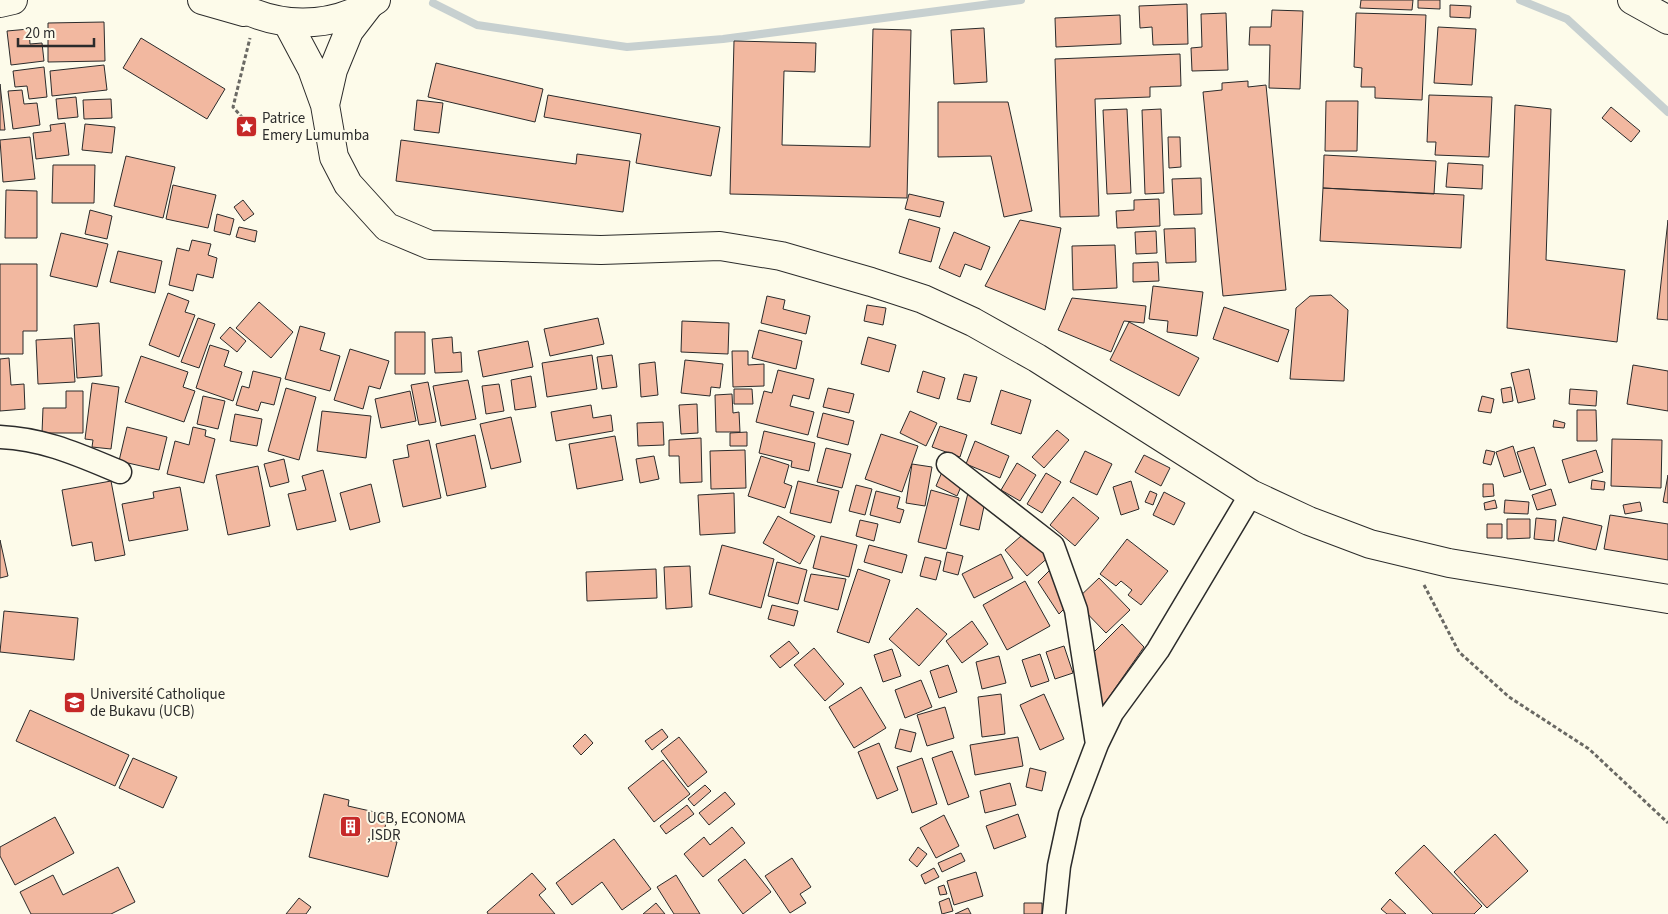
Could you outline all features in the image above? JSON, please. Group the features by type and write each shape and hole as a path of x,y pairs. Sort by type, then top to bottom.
{"main road":[{"path":"0,3 13,0"},
{"path":"202,0 287,22 319,22 351,14 372,2"},
{"path":"228,0 255,15"},
{"path":"1632,0 1668,20"},
{"path":"325,105 333,70 350,31 372,2"},
{"path":"287,22 312,69 325,105 334,157 348,184 366,207 387,227 430,245 601,250 720,246 781,256 923,299 973,322 1036,358 1251,494 1327,528 1370,544 1449,563 1668,598"}],"street":[{"path":"0,437 27,438 74,452 120,472"},
{"path":"948,464 1053,546 1076,610 1097,744"},
{"path":"1054,914 1058,866 1070,815 1097,744 1112,713 1158,650 1251,494"}],"path":[{"path":"246,123 233,107 255,15"},
{"path":"1407,553 1460,652 1509,697 1589,749 1668,823"}],"building":[{"path":"1361,0 1413,0 1412,10 1360,8"},
{"path":"1418,0 1440,0 1440,9 1418,8"},
{"path":"1187,4 1188,44 1153,45 1152,27 1140,28 1139,6"},
{"path":"1450,5 1471,6 1470,18 1450,17"},
{"path":"1272,10 1303,11 1300,89 1269,88 1270,45 1249,45 1250,27 1271,27"},
{"path":"1226,13 1228,70 1192,71 1191,48 1202,47 1201,14"},
{"path":"1356,13 1426,15 1422,100 1375,98 1375,87 1361,87 1362,68 1354,67"},
{"path":"1120,15 1121,44 1056,47 1055,18"},
{"path":"104,22 105,61 48,62 48,23"},
{"path":"1438,27 1476,29 1472,85 1434,83"},
{"path":"984,28 987,82 954,84 951,30"},
{"path":"29,29 30,44 42,43 44,61 11,65 7,31"},
{"path":"873,29 911,30 907,198 730,194 734,41 816,43 815,72 784,71 782,145 870,147"},
{"path":"141,38 225,89 207,119 123,68"},
{"path":"1180,54 1181,86 1150,87 1150,97 1095,99 1099,216 1060,217 1055,59"},
{"path":"436,63 543,89 535,122 428,97"},
{"path":"104,65 107,90 52,96 50,71"},
{"path":"44,67 47,97 29,99 27,86 15,87 13,71"},
{"path":"1248,81 1248,87 1266,85 1286,290 1223,296 1203,92 1222,90 1222,83"},
{"path":"0,84 5,130 0,130"},
{"path":"22,90 24,104 37,103 40,125 13,129 8,91"},
{"path":"548,95 720,127 711,176 636,163 641,134 544,117"},
{"path":"1429,95 1492,97 1489,157 1435,155 1436,142 1427,142"},
{"path":"76,97 78,117 58,119 56,99"},
{"path":"111,99 112,118 84,119 83,100"},
{"path":"417,100 443,103 439,133 414,130"},
{"path":"1326,101 1358,101 1357,151 1325,151"},
{"path":"938,102 1008,102 1032,211 1004,217 991,156 938,157"},
{"path":"1515,105 1551,109 1546,260 1625,270 1617,342 1507,328"},
{"path":"1611,107 1640,131 1631,142 1602,118"},
{"path":"1127,109 1131,193 1107,194 1103,110"},
{"path":"1161,109 1164,193 1145,194 1142,110"},
{"path":"65,123 69,155 36,159 33,133 51,131 50,125"},
{"path":"85,124 115,127 112,153 82,150"},
{"path":"30,137 35,179 3,182 0,140"},
{"path":"1168,137 1180,137 1181,167 1169,168"},
{"path":"401,140 576,164 577,154 630,161 623,212 396,181"},
{"path":"1324,155 1436,161 1434,194 1323,188"},
{"path":"126,156 175,167 163,218 114,206"},
{"path":"1448,163 1483,165 1482,189 1446,187"},
{"path":"53,165 95,165 94,203 52,203"},
{"path":"1201,178 1202,214 1174,215 1172,179"},
{"path":"173,185 216,195 208,228 166,219"},
{"path":"1323,188 1464,195 1461,248 1320,241"},
{"path":"6,190 37,191 37,238 5,238"},
{"path":"909,194 944,202 940,217 905,209"},
{"path":"1159,199 1160,226 1117,228 1116,211 1134,210 1134,200"},
{"path":"243,200 254,214 244,221 234,207"},
{"path":"90,210 112,216 107,239 85,234"},
{"path":"217,214 234,219 230,235 214,231"},
{"path":"909,219 940,228 931,262 899,253"},
{"path":"1020,220 1061,228 1045,310 985,286"},
{"path":"1668,220 1668,320 1657,319"},
{"path":"239,227 257,231 255,242 236,237"},
{"path":"1195,228 1196,262 1166,263 1164,229"},
{"path":"1156,231 1157,253 1136,254 1135,232"},
{"path":"954,232 990,247 981,270 965,264 960,277 939,268"},
{"path":"61,233 108,244 97,287 50,276"},
{"path":"192,240 211,244 208,255 217,258 213,278 197,274 193,291 169,285 177,248 189,251"},
{"path":"1115,245 1117,288 1073,290 1072,246"},
{"path":"118,251 162,261 155,293 110,282"},
{"path":"1158,262 1159,281 1133,282 1133,263"},
{"path":"0,264 37,264 37,331 23,331 23,354 0,354"},
{"path":"1153,286 1203,292 1197,336 1167,332 1168,321 1149,319"},
{"path":"168,293 189,301 185,312 195,315 179,357 149,345"},
{"path":"1331,295 1348,310 1344,381 1290,379 1296,308 1310,296"},
{"path":"767,296 785,300 783,309 810,316 806,334 761,323"},
{"path":"1072,298 1146,306 1144,323 1124,321 1111,352 1058,330"},
{"path":"259,302 293,332 271,358 236,328"},
{"path":"867,305 886,308 883,325 864,321"},
{"path":"1224,307 1289,330 1278,362 1213,339"},
{"path":"198,318 215,324 199,368 181,362"},
{"path":"598,318 604,344 550,356 544,329"},
{"path":"682,321 729,323 728,354 681,352"},
{"path":"1129,322 1199,358 1179,396 1110,360"},
{"path":"99,323 102,376 77,378 74,325"},
{"path":"300,326 325,333 320,350 340,356 330,391 285,379"},
{"path":"230,327 246,341 237,352 220,338"},
{"path":"759,330 802,341 796,369 752,358"},
{"path":"395,332 425,332 425,374 395,374"},
{"path":"452,337 453,353 461,352 462,372 435,373 432,339"},
{"path":"868,337 896,345 889,372 861,364"},
{"path":"72,338 75,382 38,384 36,340"},
{"path":"528,341 533,367 483,377 478,351"},
{"path":"210,345 229,351 224,366 242,372 233,401 196,388"},
{"path":"350,349 389,361 380,389 369,386 363,409 334,400"},
{"path":"732,351 748,351 748,365 764,364 764,386 733,387"},
{"path":"592,355 597,389 547,397 542,363"},
{"path":"612,355 617,387 602,389 597,357"},
{"path":"141,356 188,372 183,387 195,391 184,422 125,402"},
{"path":"9,358 11,385 24,384 25,409 0,411 0,359"},
{"path":"685,360 723,364 720,388 711,387 710,396 681,393"},
{"path":"655,362 658,395 641,397 639,364"},
{"path":"1633,365 1668,371 1668,411 1627,404"},
{"path":"1529,369 1535,399 1518,403 1511,373"},
{"path":"778,370 814,379 809,399 793,395 790,406 814,412 808,435 756,422 764,391 772,393"},
{"path":"253,371 281,378 274,405 261,402 258,411 236,405 242,386 249,388"},
{"path":"923,371 945,378 939,399 917,392"},
{"path":"964,374 977,377 970,402 957,399"},
{"path":"531,376 536,407 515,410 511,380"},
{"path":"468,380 476,419 441,426 433,386"},
{"path":"428,382 436,422 419,425 411,385"},
{"path":"92,383 119,387 111,449 92,447 93,440 85,439"},
{"path":"499,384 504,411 486,414 482,386"},
{"path":"1511,387 1513,401 1503,403 1501,389"},
{"path":"286,388 316,397 299,460 268,451"},
{"path":"828,388 854,394 849,413 823,407"},
{"path":"734,389 752,389 753,404 734,404"},
{"path":"1570,389 1597,391 1596,406 1569,404"},
{"path":"1001,390 1031,400 1021,434 991,424"},
{"path":"66,391 83,391 83,433 42,433 43,408 66,408"},
{"path":"410,391 416,421 381,428 375,399"},
{"path":"732,394 733,413 739,412 740,432 716,432 715,395"},
{"path":"203,396 225,401 218,429 197,424"},
{"path":"1482,396 1494,399 1491,413 1478,411"},
{"path":"697,404 698,433 681,434 679,405"},
{"path":"591,405 593,418 611,415 613,431 556,441 551,412"},
{"path":"1577,410 1596,410 1597,441 1577,441"},
{"path":"322,411 371,416 366,458 317,451"},
{"path":"910,411 937,423 926,446 900,433"},
{"path":"823,413 854,421 848,445 817,437"},
{"path":"235,414 262,419 257,446 230,441"},
{"path":"511,417 521,462 491,469 480,424"},
{"path":"1554,420 1565,423 1564,428 1553,427"},
{"path":"663,422 664,445 638,446 637,423"},
{"path":"940,426 967,435 960,457 932,447"},
{"path":"127,427 167,437 159,470 119,461"},
{"path":"193,427 206,430 205,436 215,439 204,483 167,474 175,441 189,445"},
{"path":"1057,430 1069,440 1044,468 1032,457"},
{"path":"764,431 815,443 809,471 791,467 792,461 759,453"},
{"path":"747,432 747,446 730,446 730,433"},
{"path":"881,434 918,446 902,492 865,479"},
{"path":"475,435 486,487 447,496 436,444"},
{"path":"615,436 623,480 577,489 569,444"},
{"path":"701,438 702,482 680,483 679,456 669,456 669,440"},
{"path":"1612,439 1662,440 1661,488 1611,486"},
{"path":"429,440 441,498 403,507 393,460 409,457 407,445"},
{"path":"975,441 1009,456 1000,478 966,464"},
{"path":"1513,446 1521,472 1504,477 1496,452"},
{"path":"1534,447 1546,485 1530,490 1517,452"},
{"path":"826,448 851,454 842,488 817,482"},
{"path":"745,450 746,488 711,489 710,451"},
{"path":"1486,450 1495,452 1491,465 1483,463"},
{"path":"1596,450 1603,472 1569,483 1562,460"},
{"path":"1085,451 1112,464 1097,495 1070,482"},
{"path":"1144,455 1170,468 1161,486 1135,472"},
{"path":"654,456 659,479 640,483 636,459"},
{"path":"761,456 789,465 784,483 792,486 785,508 748,496"},
{"path":"284,459 289,482 270,487 264,464"},
{"path":"1017,463 1036,475 1020,501 1001,490"},
{"path":"912,464 932,467 925,506 906,503"},
{"path":"258,466 270,526 228,535 216,475"},
{"path":"323,470 336,521 297,530 288,494 306,490 302,476"},
{"path":"942,472 963,482 957,496 936,486"},
{"path":"1046,473 1061,482 1042,513 1027,504"},
{"path":"1668,475 1668,503 1663,502"},
{"path":"1592,480 1605,482 1604,490 1591,489"},
{"path":"111,481 125,555 95,561 92,542 72,546 62,490"},
{"path":"798,481 839,491 831,523 790,513"},
{"path":"1131,481 1139,509 1121,515 1113,487"},
{"path":"371,484 380,522 350,530 340,493"},
{"path":"1483,484 1493,484 1494,496 1483,497"},
{"path":"856,485 872,489 865,515 849,511"},
{"path":"180,487 188,530 129,541 122,504 154,498 153,492"},
{"path":"1551,489 1556,505 1537,510 1532,495"},
{"path":"931,490 959,498 946,549 918,542"},
{"path":"876,491 900,497 897,508 904,510 900,523 870,515"},
{"path":"1150,491 1157,494 1153,505 1145,502"},
{"path":"1164,492 1185,503 1174,525 1153,515"},
{"path":"734,493 735,533 700,535 698,495"},
{"path":"968,493 986,497 979,530 960,525"},
{"path":"1073,497 1099,518 1075,546 1050,525"},
{"path":"1495,500 1497,508 1485,510 1484,503"},
{"path":"1505,500 1529,502 1528,514 1504,513"},
{"path":"1640,502 1642,511 1625,514 1623,505"},
{"path":"1610,515 1668,524 1668,560 1604,549"},
{"path":"778,516 815,536 800,564 763,543"},
{"path":"1563,517 1602,526 1596,550 1558,541"},
{"path":"1536,518 1556,520 1554,541 1534,539"},
{"path":"1507,519 1530,519 1530,538 1507,539"},
{"path":"860,520 878,524 874,541 856,536"},
{"path":"1487,524 1502,524 1502,538 1487,538"},
{"path":"1029,529 1051,555 1027,576 1005,550"},
{"path":"821,536 857,545 849,577 813,568"},
{"path":"1127,539 1168,571 1141,605 1128,595 1132,590 1121,581 1116,586 1100,574"},
{"path":"0,540 8,576 0,578"},
{"path":"722,545 774,559 761,608 709,594"},
{"path":"869,545 907,555 902,573 864,562"},
{"path":"947,552 963,556 958,575 943,571"},
{"path":"1001,554 1013,578 974,598 962,574"},
{"path":"925,557 941,561 936,580 920,576"},
{"path":"777,562 807,570 798,604 768,596"},
{"path":"690,566 692,607 666,609 664,567"},
{"path":"1052,568 1067,606 1059,614 1038,582"},
{"path":"656,569 657,598 587,601 586,572"},
{"path":"858,569 890,580 869,643 837,632"},
{"path":"811,574 846,579 838,610 804,601"},
{"path":"1099,578 1130,610 1106,633 1075,601"},
{"path":"1025,581 1050,626 1007,650 983,605"},
{"path":"772,605 798,611 794,626 768,619"},
{"path":"917,608 947,634 919,666 889,639"},
{"path":"4,611 78,618 74,660 0,652"},
{"path":"972,621 988,644 962,663 946,641"},
{"path":"1122,624 1144,647 1102,707 1088,658"},
{"path":"789,641 799,653 780,668 770,656"},
{"path":"1064,646 1073,673 1055,679 1046,652"},
{"path":"814,648 844,684 825,701 794,665"},
{"path":"892,649 901,676 883,682 874,655"},
{"path":"1040,654 1049,681 1031,687 1022,660"},
{"path":"999,656 1006,683 982,689 976,662"},
{"path":"948,665 957,692 939,698 930,671"},
{"path":"921,680 932,707 905,718 895,690"},
{"path":"861,687 886,728 854,748 829,707"},
{"path":"1001,694 1005,734 982,737 978,697"},
{"path":"1044,694 1064,739 1040,750 1020,705"},
{"path":"945,707 954,738 927,746 917,715"},
{"path":"30,710 129,755 115,786 16,741"},
{"path":"662,729 668,737 652,750 645,741"},
{"path":"900,729 916,733 911,752 895,748"},
{"path":"585,734 593,743 581,755 573,746"},
{"path":"679,737 707,772 688,787 661,751"},
{"path":"1018,737 1023,766 975,775 970,745"},
{"path":"879,743 898,790 877,799 858,752"},
{"path":"952,751 969,797 948,805 932,758"},
{"path":"133,758 177,777 163,808 119,788"},
{"path":"922,758 937,804 912,813 897,767"},
{"path":"663,760 690,794 654,822 628,788"},
{"path":"1030,768 1046,772 1042,791 1026,787"},
{"path":"1010,783 1016,805 985,813 980,791"},
{"path":"705,785 711,791 694,806 688,799"},
{"path":"725,792 735,804 709,825 699,813"},
{"name":"UCB, ECONOMA ,ISDR","path":"324,794 349,800 348,806 388,815 382,839 397,842 388,877 309,857"},
{"path":"687,805 694,814 666,834 660,826"},
{"path":"1018,814 1026,837 994,849 986,826"},
{"path":"944,815 959,846 936,858 920,828"},
{"path":"55,817 74,853 15,885 0,856 0,847"},
{"path":"732,827 745,843 703,877 684,854 704,837 710,845"},
{"path":"1495,834 1528,871 1487,908 1454,872"},
{"path":"614,839 651,889 622,910 602,882 572,905 556,883"},
{"path":"1424,845 1482,906 1474,914 1433,914 1395,873"},
{"path":"918,847 927,854 917,867 909,860"},
{"path":"961,853 965,861 942,872 938,863"},
{"path":"792,858 811,887 800,894 806,903 790,913 765,876"},
{"path":"745,859 771,892 743,914 718,880"},
{"path":"118,867 135,902 111,914 31,914 20,892 53,875 63,895"},
{"path":"934,868 939,877 925,884 921,875"},
{"path":"976,872 983,896 954,905 947,881"},
{"path":"532,873 546,889 539,895 555,914 488,914 487,912"},
{"path":"676,875 700,914 674,914 657,887"},
{"path":"944,885 947,894 940,895 938,887"},
{"path":"299,898 311,907 306,914 286,914"},
{"path":"949,898 953,911 942,914 939,902"},
{"path":"1390,899 1406,914 1387,914 1381,909"},
{"path":"656,903 665,914 643,914"},
{"path":"1024,903 1042,903 1042,914 1024,914"},
{"path":"968,908 971,914 955,914"}],"waterway":[{"path":"433,3 477,25 627,47 723,39 1021,0"},
{"path":"1520,0 1567,19 1668,112"}],"place":[{"name":"Patrice Emery Lumumba","path":"246,127"},
{"name":"Université Catholique de Bukavu (UCB)","path":"74,703"},
{"name":"UCB, ECONOMA ,ISDR","path":"351,827"}]}
